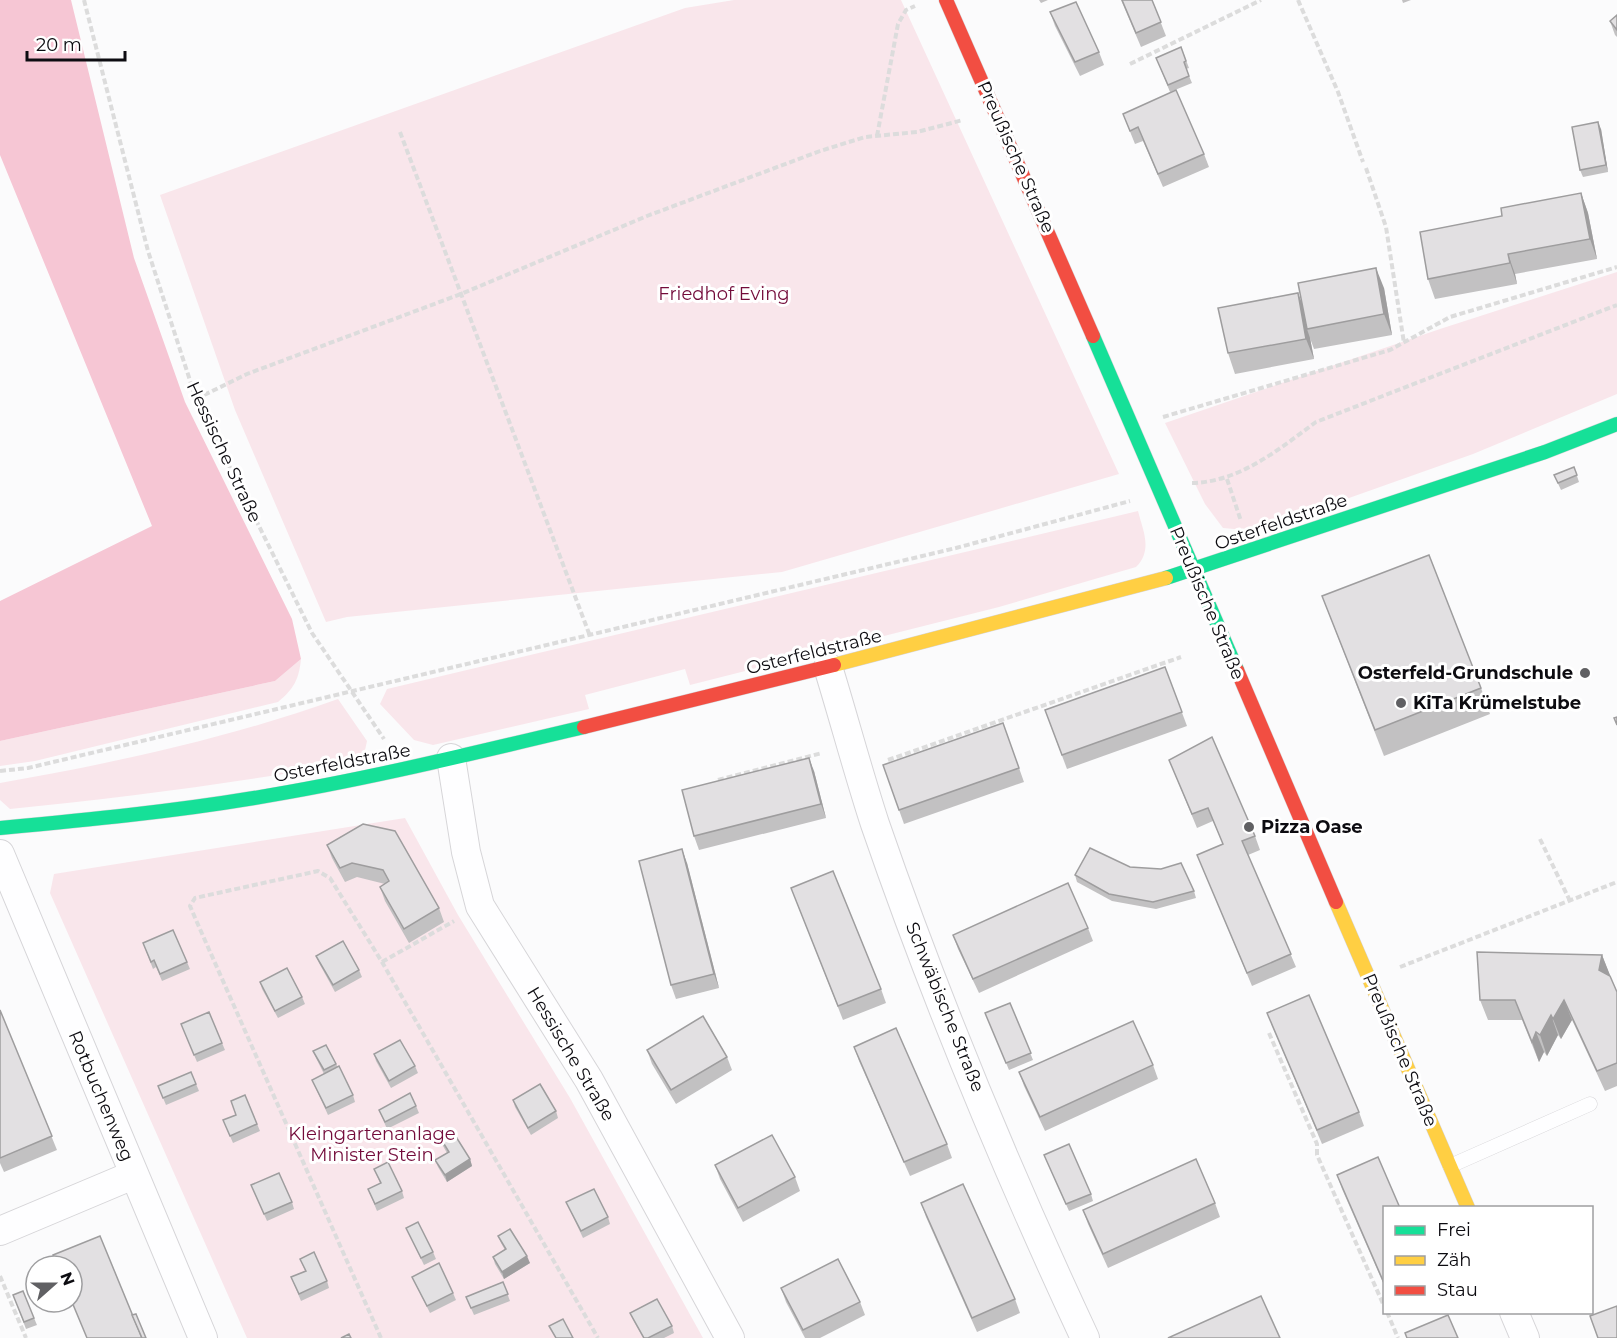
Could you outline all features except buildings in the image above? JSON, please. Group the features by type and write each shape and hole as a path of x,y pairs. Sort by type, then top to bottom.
{"street":[{"name":"Preußische Straße","path":"946,0 1467,1206"},
{"name":"Osterfeldstraße","path":"0,828 165,812 256,798 406,769 828,667 1193,570 1545,452 1617,424"},
{"name":"Schwäbische Straße","path":"828,667 855,758 932,980 1055,1273 1085,1338"},
{"name":"Hessische Straße","path":"451,758 466,852 480,906 589,1080 730,1338"},
{"name":"Rotbuchenweg","path":"0,854 203,1338"},
{"path":"0,1231 133,1175"},
{"path":"1515,1314 1525,1338"}],"lane":[{"path":"1450,1166 1590,1104"}],"path":[{"name":"Hessische Straße","path":"84,0 148,250 196,399 312,633 406,769"},
{"path":"1130,64 1260,0"},
{"path":"1298,0 1338,92 1363,162"},
{"path":"876,136 898,24 906,10 921,3"},
{"path":"196,399 246,374 461,294 647,216 820,151 865,137 917,132 995,111"},
{"path":"400,132 590,636"},
{"path":"1366,168 1386,227 1404,343"},
{"path":"1132,428 1278,381 1390,350 1450,317 1617,267"},
{"path":"0,771 28,768 590,636 1059,522 1186,483 1227,479 1277,451 1316,422 1617,305"},
{"path":"1227,479 1250,552"},
{"path":"718,780 855,758 1181,657"},
{"path":"1540,840 1570,901"},
{"path":"381,1338 294,1148 190,906 195,898 318,871 330,878 382,962 598,1338"},
{"path":"1399,967 1617,882"},
{"path":"382,962 480,906"},
{"path":"1269,1033 1317,1144 1317,1155 1383,1304"},
{"path":"0,1276 26,1338"},
{"path":"1388,1314 1398,1338"}],"green space":[{"name":"Friedhof Eving","path":"734,0 901,0 1119,474 782,572 347,617 326,622 235,410 160,195 685,8"},
{"path":"1617,272 1617,394 1473,454 1256,531 1223,528 1205,504 1165,423 1440,329"},
{"path":"1138,511 1145,547 1141,561 1136,567 999,607 690,685 685,669 585,695 589,709 433,745 414,740 380,704 387,689"},
{"path":"301,659 295,683 278,702 35,761 0,766 0,741 275,681"},
{"path":"338,699 367,741 363,760 231,782 10,809 0,800 0,783 171,748 255,726"},
{"name":"Kleingartenanlage Minister Stein","path":"405,818 458,915 570,1098 703,1338 247,1338 50,893 54,874"}],"shaded area":[{"path":"0,0 71,0 134,258 185,402 292,619 301,659 275,681 0,741 0,601 152,526 0,155"}],"traffic: fast":[{"path":"1093,336 1237,670"},
{"path":"1166,578 1545,452 1617,424"},
{"path":"0,828 159,812 296,791 419,766 584,727"}],"traffic: slow":[{"path":"834,665 1166,578"},
{"path":"1336,902 1467,1206"}],"traffic: jam":[{"path":"946,0 1093,336"},
{"path":"584,727 834,665"},
{"path":"1237,670 1336,902"}],"place":[{"name":"Osterfeld-Grundschule","path":"1585,673"},
{"name":"KiTa Krümelstube","path":"1401,703"},
{"name":"Pizza Oase","path":"1249,827"}]}
